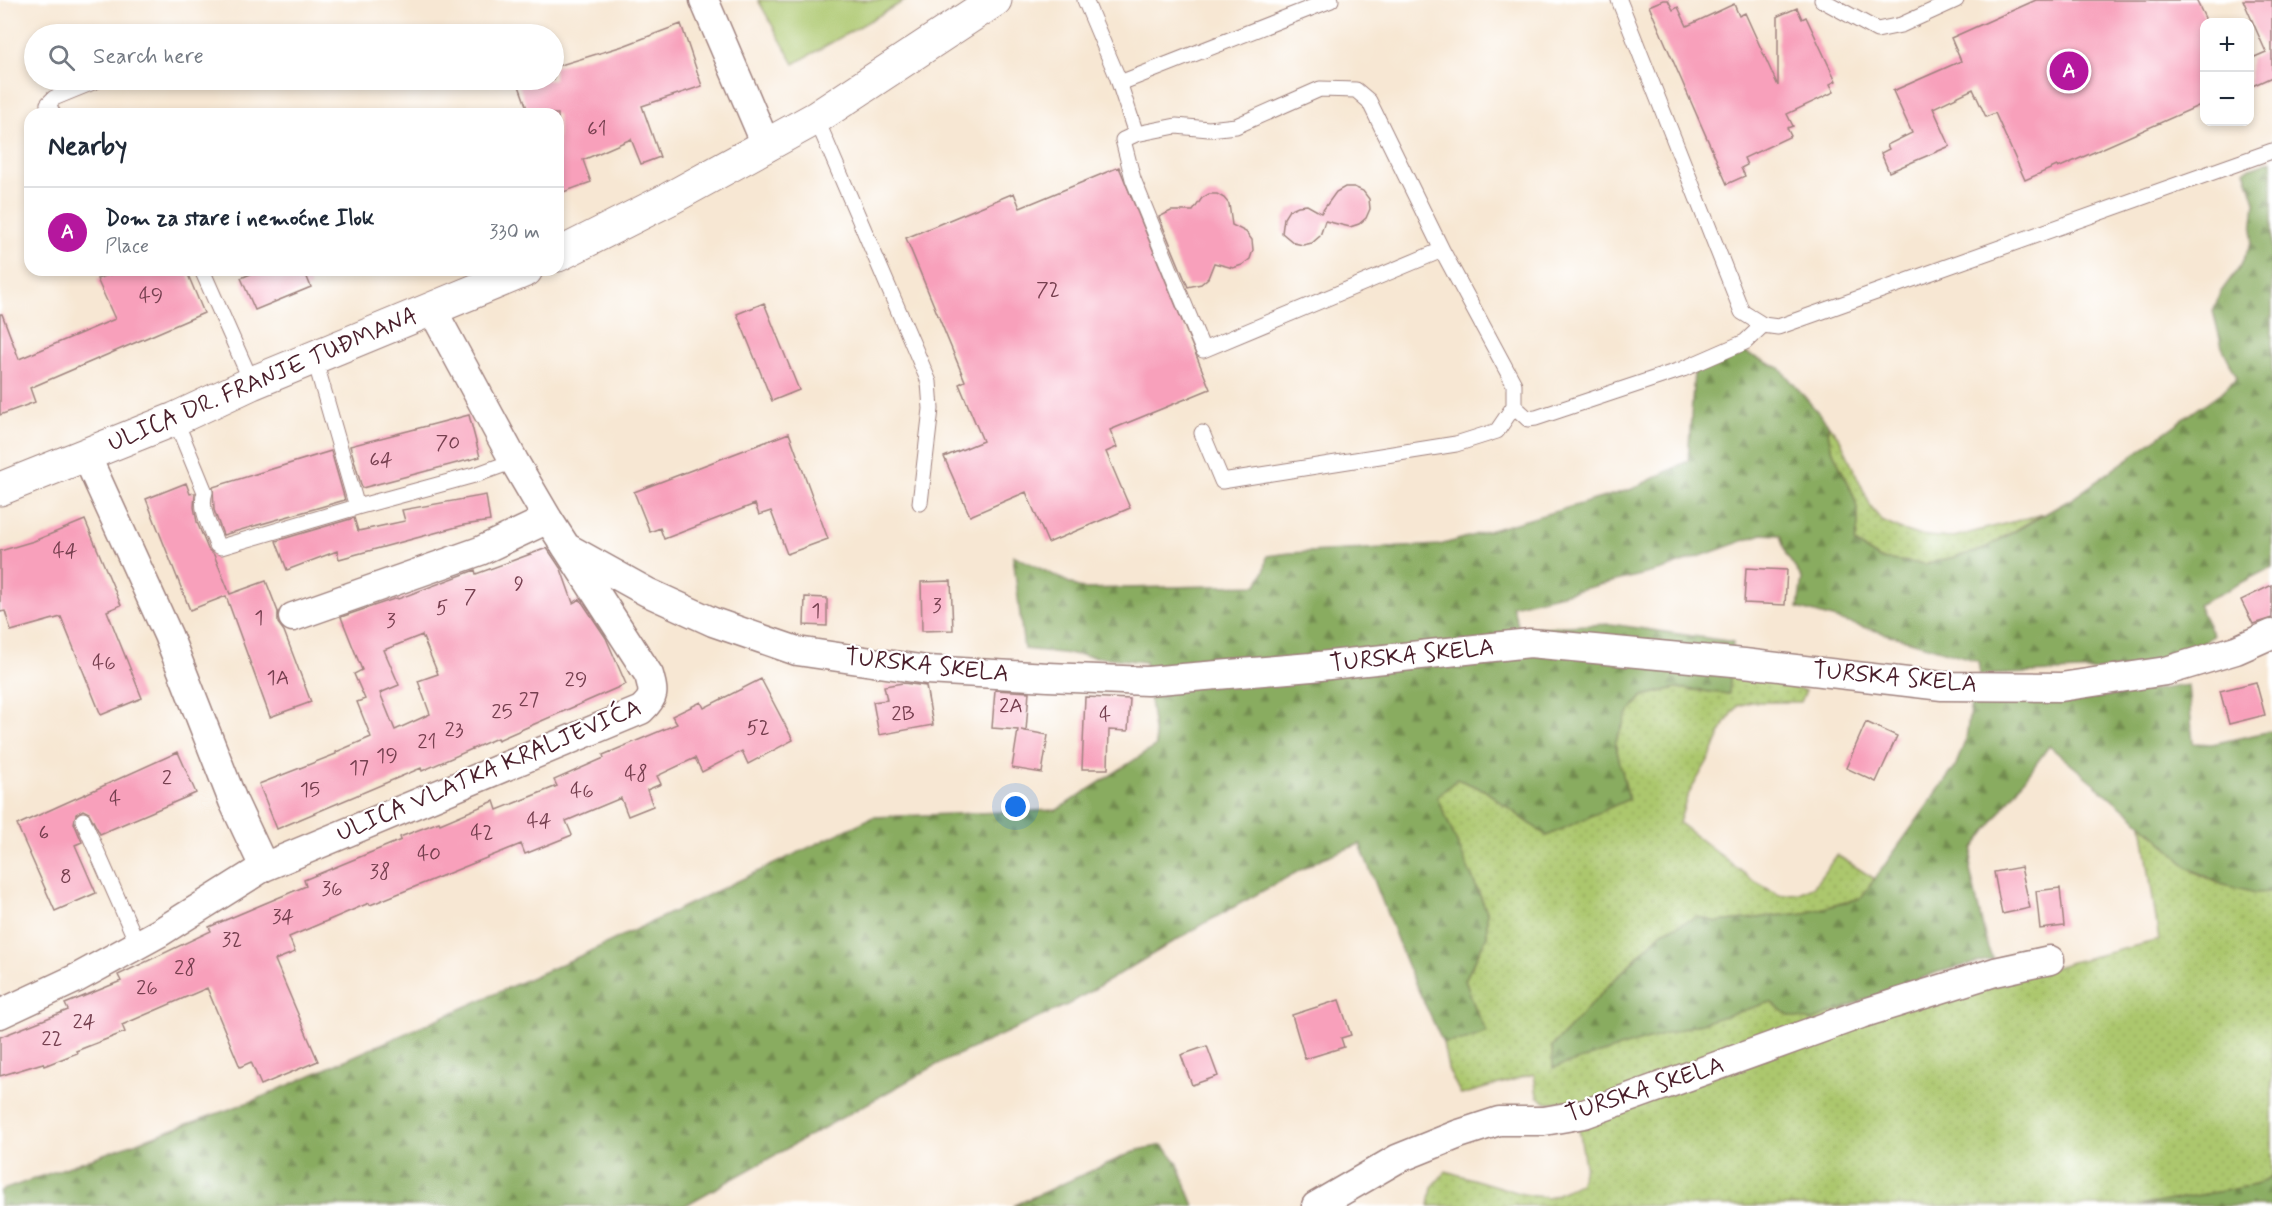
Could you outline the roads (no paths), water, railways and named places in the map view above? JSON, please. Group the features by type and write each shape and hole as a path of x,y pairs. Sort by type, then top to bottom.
{"main road":[{"path":"564,252 767,147 816,118 995,0"},
{"name":"ULICA DR. FRANJE TUĐMANA","path":"0,489 175,419 252,383 512,276"}],"street":[{"path":"704,0 767,147"},
{"name":"ULICA VLATKA KRALJEVIĆA","path":"0,1014 77,978 138,945 264,867 641,710 651,700 653,690 649,675 548,519 432,309"},
{"path":"86,455 168,635 234,801 264,867"},
{"path":"293,617 480,551 548,519"},
{"name":"TURSKA SKELA","path":"566,547 647,592 713,622 797,651 927,670 1048,677 1147,681 1311,667 1530,643 1744,663 1942,687 2061,687 2166,670 2236,651 2272,634"},
{"name":"TURSKA SKELA","path":"1316,1206 1397,1159 1479,1127 1498,1121 1544,1121 1584,1114 1861,1014 1995,972 2050,960"}],"lane":[{"path":"1085,0 1120,83 1331,0"},
{"path":"1619,0 1742,312 1763,325 1778,327 2272,151"},
{"path":"1822,0 1877,30 1901,25 1956,0"},
{"path":"1117,76 1136,134"},
{"path":"1202,433 1222,481 1456,444 1497,431 1514,406 1514,384 1442,250 1369,101 1356,90 1320,89 1236,126 1209,129 1176,126 1136,134 1123,140 1133,179 1203,350 1442,250"},
{"path":"50,108 48,104 54,98 74,90"},
{"path":"816,118 929,382 931,409 920,503"},
{"path":"205,276 252,383"},
{"path":"1514,406 1528,419 1536,418 1683,369 1745,342 1763,325"},
{"path":"314,357 357,507"},
{"path":"175,419 205,492 202,500 204,509 217,545 221,548 478,474 514,461"},
{"path":"83,820 138,945"}],"place":[{"name":"Dom za stare i nemoćne Ilok","path":"2069,71"}]}
